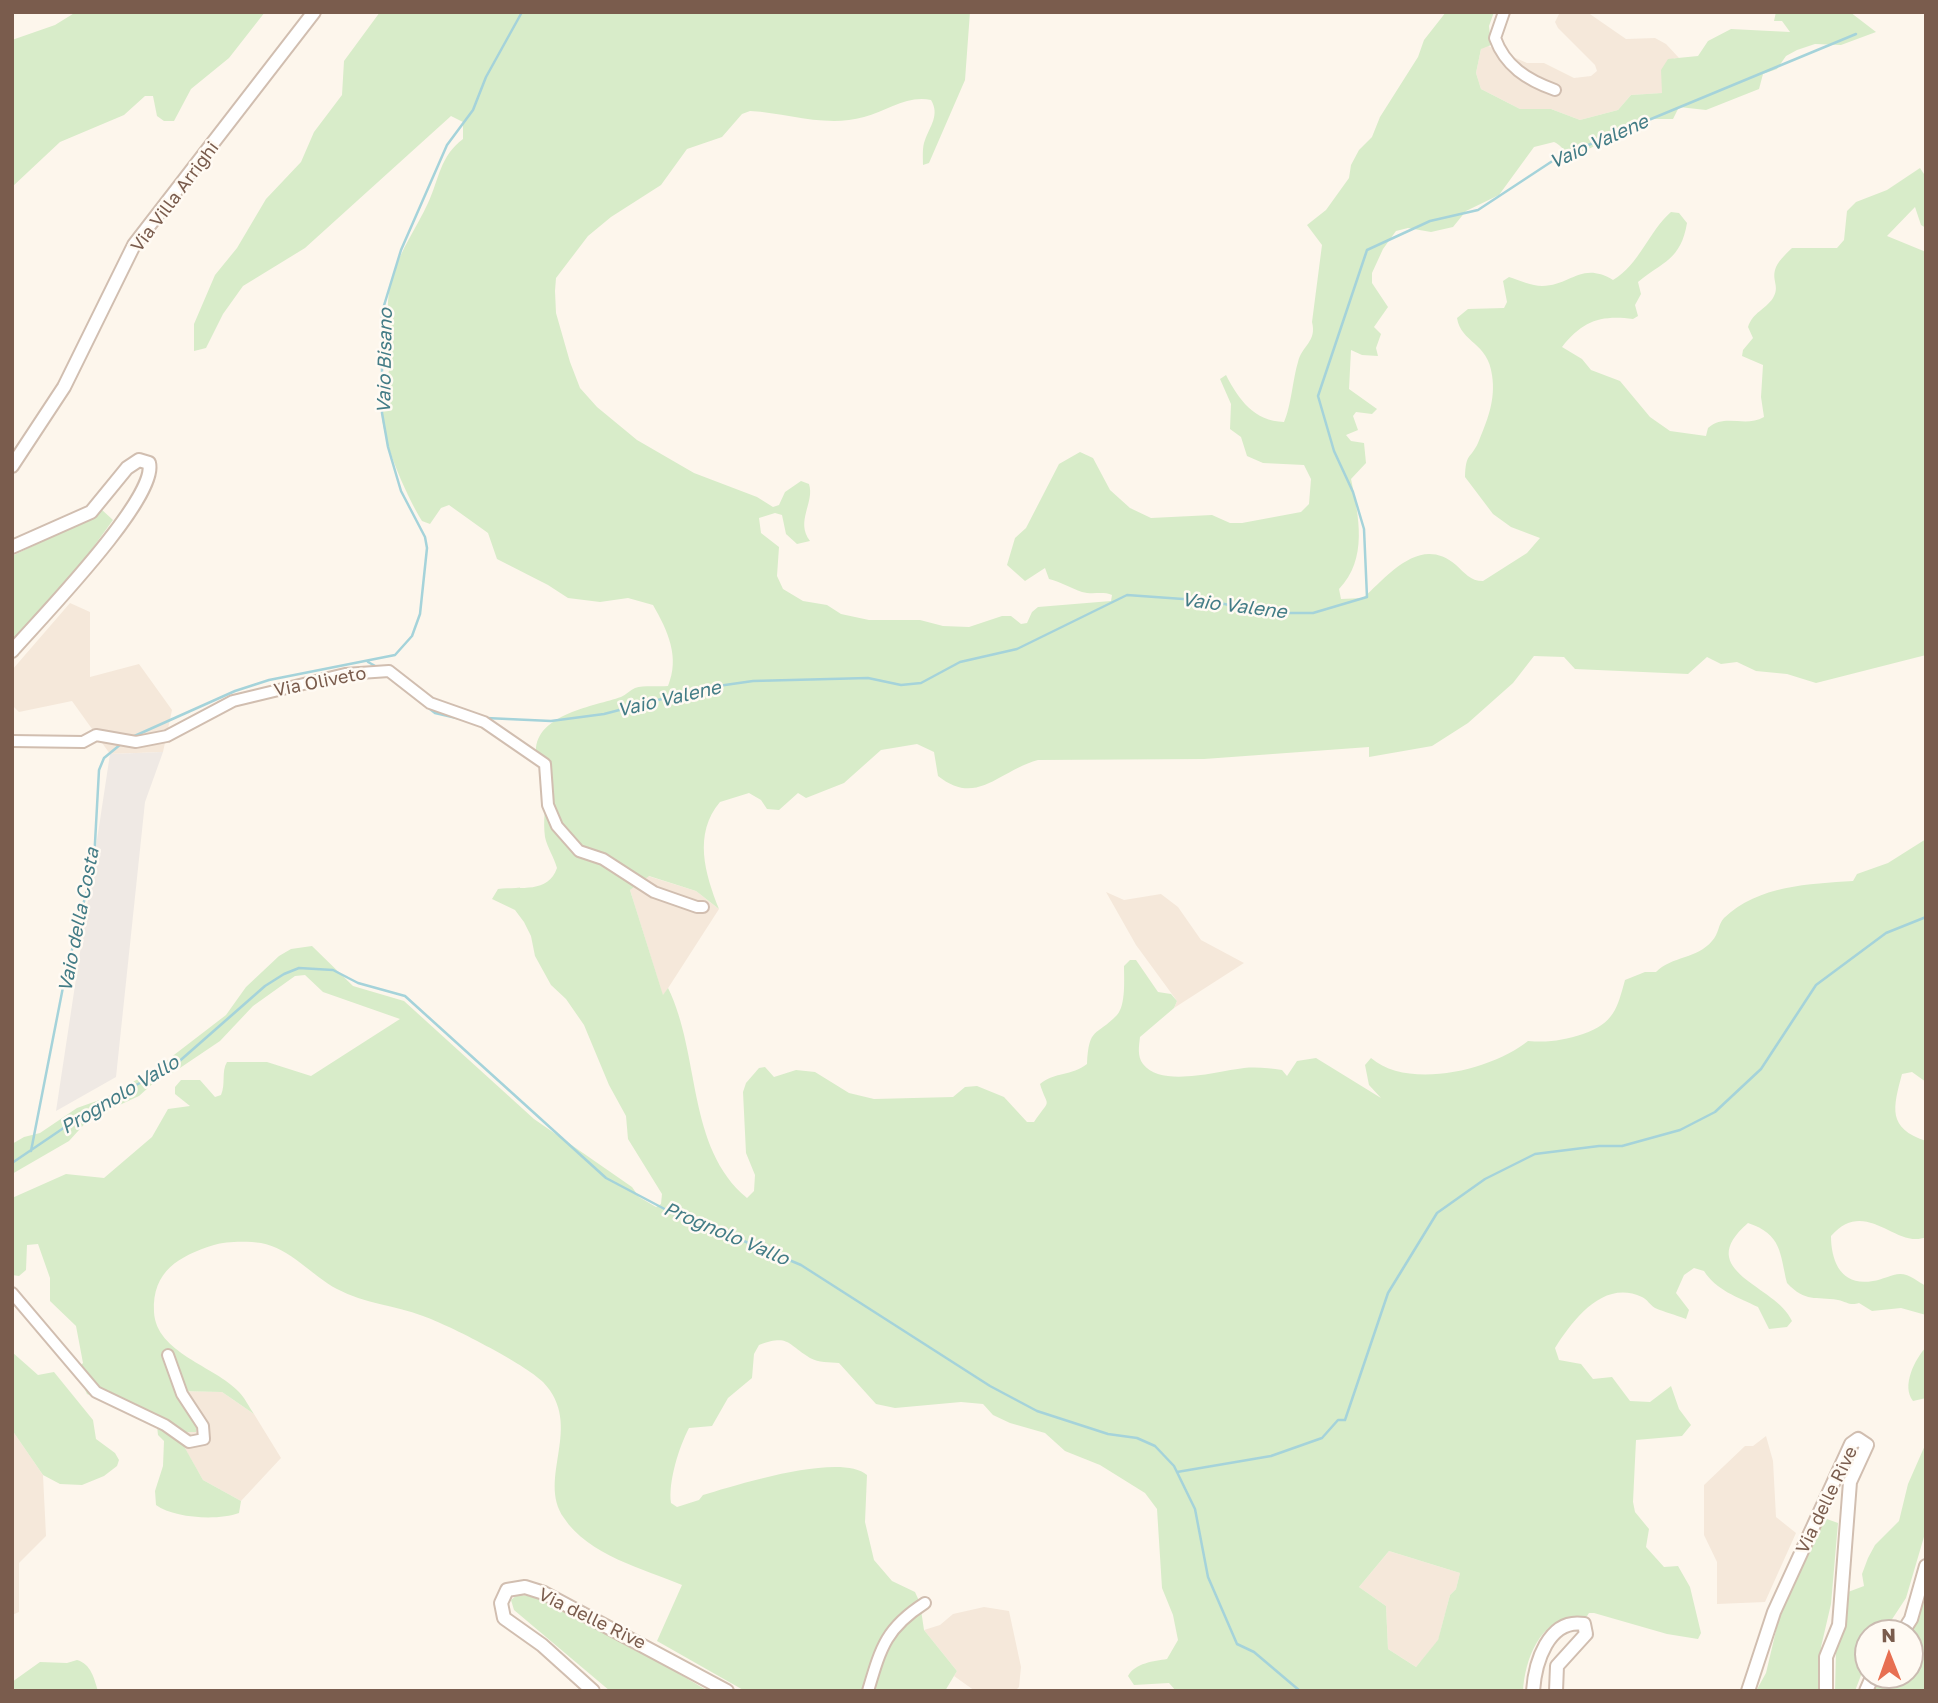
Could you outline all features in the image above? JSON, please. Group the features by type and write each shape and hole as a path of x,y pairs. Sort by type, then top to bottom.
{"street":[{"name":"Via Villa Arrighi","path":"12,467 64,387 135,246 314,12"},
{"path":"1504,12 1494,38 1500,52 1524,77 1555,90"},
{"path":"12,547 91,512 127,468 139,460 149,463 152,471 149,481 129,516 12,651"},
{"name":"Via Oliveto","path":"12,741 83,742 96,735 136,742 167,736 233,701 345,674 389,671 430,703 484,722 545,764 548,806 557,826 579,850 603,859 654,892 697,907 703,906"},
{"path":"12,1293 96,1392 165,1425 189,1442 204,1439 203,1426 182,1394 168,1355"},
{"name":"Via delle Rive","path":"1748,1691 1774,1612 1796,1561 1851,1444 1858,1439 1867,1445 1850,1482 1839,1625 1826,1657 1826,1691"},
{"path":"1911,1619 1926,1566"},
{"name":"Via delle Rive","path":"593,1691 542,1645 505,1618 501,1603 507,1590 525,1587 544,1593 727,1691"},
{"path":"868,1691 886,1639 898,1620 925,1603"},
{"path":"1533,1691 1534,1665 1547,1642 1567,1625 1584,1624 1586,1634 1557,1666 1556,1691"}],"shaded area":[{"path":"1560,12 1587,12 1626,39 1655,38 1666,44 1680,59 1674,58 1662,76 1663,93 1631,95 1618,110 1580,120 1551,109 1520,109 1481,89 1476,73 1481,49 1486,45 1527,63 1544,63 1574,78 1591,76 1597,71 1595,65 1558,28 1555,22"},
{"path":"70,603 90,612 90,677 139,664 172,710 163,752 110,754 72,701 19,712 12,705 12,670"},
{"path":"163,752 145,802 116,1077 56,1111 110,754"},
{"path":"648,876 696,891 719,909 663,996 630,890"},
{"path":"1106,892 1124,900 1161,894 1178,907 1201,940 1244,963 1174,1008 1177,1001 1136,945"},
{"path":"175,1391 222,1392 254,1414 281,1458 241,1501 203,1480 175,1431 196,1431 196,1420"},
{"path":"12,1430 43,1475 46,1536 19,1563 19,1612 12,1615"},
{"path":"1766,1436 1773,1461 1776,1517 1796,1533 1765,1602 1717,1604 1717,1562 1704,1535 1704,1485 1745,1446 1753,1446"},
{"path":"1389,1551 1460,1573 1456,1589 1450,1595 1438,1641 1416,1667 1388,1649 1386,1606 1359,1587"},
{"path":"984,1607 1009,1611 1021,1667 1019,1687 1015,1691 975,1691 954,1676 957,1671 924,1630 940,1625 953,1614"}],"green space":[{"path":"76,12 265,12 229,58 191,89 174,121 164,121 157,116 153,96 145,96 124,115 60,142 12,187 12,40 55,25"},
{"path":"380,12 970,12 965,80 929,163 923,165 923,152 935,111 931,100 914,100 864,117 835,121 750,111 742,114 722,137 687,149 661,185 611,217 588,236 556,278 555,291 556,313 580,388 597,407 637,440 694,473 757,497 773,507 779,505 785,492 801,481 809,484 810,498 804,526 810,541 797,544 786,534 782,515 775,513 759,518 761,533 779,547 777,576 783,589 803,601 827,605 841,614 869,620 920,620 943,626 969,627 1002,616 1011,616 1021,624 1027,623 1032,612 1038,607 1111,601 1112,595 1082,592 1049,579 1045,568 1025,581 1007,565 1015,538 1026,528 1059,464 1080,452 1093,458 1110,490 1130,508 1151,518 1212,515 1230,523 1242,523 1301,512 1309,504 1311,479 1304,465 1263,463 1247,456 1241,437 1230,429 1231,404 1220,379 1226,375 1242,401 1256,413 1273,421 1284,422 1298,362 1311,339 1313,329 1322,245 1307,225 1326,210 1349,178 1351,165 1359,150 1372,137 1380,117 1418,57 1424,40 1446,12 1494,12 1489,26 1491,45 1481,49 1476,73 1481,89 1520,109 1551,109 1580,120 1618,110 1631,95 1662,93 1661,70 1668,59 1698,56 1708,41 1731,29 1790,32 1782,21 1774,21 1776,12 1850,12 1876,32 1841,45 1815,44 1797,50 1786,56 1777,69 1763,74 1759,89 1706,110 1679,107 1673,119 1641,119 1622,134 1607,135 1585,151 1567,151 1554,142 1534,147 1499,195 1466,211 1453,227 1431,232 1408,228 1396,231 1383,249 1372,273 1372,283 1388,307 1374,327 1381,334 1376,348 1378,356 1362,355 1351,350 1349,389 1377,409 1372,414 1356,412 1353,416 1358,430 1346,435 1351,441 1364,443 1366,463 1351,479 1357,508 1358,551 1348,577 1339,589 1341,599 1363,598 1405,562 1430,554 1443,557 1471,578 1483,581 1527,553 1540,538 1511,527 1493,514 1465,477 1467,460 1478,443 1492,402 1493,384 1490,364 1464,333 1457,318 1468,309 1504,308 1507,302 1503,281 1509,277 1542,286 1592,273 1613,280 1630,266 1663,220 1671,212 1679,213 1687,223 1684,235 1675,253 1638,282 1641,294 1635,305 1638,316 1633,319 1611,318 1593,322 1577,331 1562,347 1582,359 1591,370 1620,381 1650,417 1670,431 1706,436 1708,428 1721,422 1750,421 1764,417 1761,397 1763,365 1742,356 1743,350 1753,338 1748,327 1750,322 1775,294 1774,274 1780,261 1792,248 1837,248 1844,240 1847,211 1856,202 1887,190 1920,168 1926,177 1926,228 1921,225 1915,207 1887,236 1926,252 1926,655 1816,683 1787,674 1756,671 1737,662 1721,664 1707,657 1688,674 1575,669 1564,657 1534,656 1513,683 1468,723 1432,746 1369,757 1369,747 1204,759 1038,760 988,784 964,788 952,785 938,776 934,752 917,744 881,750 844,783 806,798 798,793 779,810 767,809 761,800 749,793 720,802 706,827 704,841 709,882 719,909 696,891 649,876 630,890 663,995 668,988 678,1014 704,1127 727,1177 747,1198 754,1191 755,1175 746,1153 743,1092 746,1083 759,1068 765,1067 774,1077 796,1070 815,1072 849,1093 874,1099 953,1097 965,1087 977,1086 1004,1097 1027,1122 1034,1122 1047,1103 1040,1084 1087,1064 1092,1038 1120,1011 1124,992 1124,966 1130,960 1136,960 1158,992 1171,994 1177,1001 1174,1008 1140,1037 1140,1058 1151,1071 1176,1077 1258,1068 1282,1070 1287,1076 1297,1061 1316,1058 1381,1098 1369,1085 1365,1065 1371,1058 1387,1068 1428,1075 1473,1067 1494,1060 1528,1041 1556,1041 1583,1034 1602,1025 1613,1014 1625,980 1645,972 1656,972 1669,963 1706,947 1714,938 1722,920 1738,907 1785,888 1853,881 1857,874 1888,863 1926,839 1926,1082 1912,1072 1902,1074 1895,1107 1899,1123 1905,1130 1926,1141 1926,1237 1903,1237 1869,1222 1856,1221 1844,1225 1831,1236 1831,1245 1840,1270 1853,1280 1873,1281 1904,1274 1926,1286 1926,1315 1901,1308 1872,1311 1859,1303 1851,1304 1800,1294 1787,1283 1781,1254 1773,1239 1748,1223 1733,1240 1729,1254 1733,1266 1783,1308 1792,1321 1787,1327 1769,1329 1758,1307 1728,1292 1704,1271 1694,1268 1684,1275 1676,1293 1689,1310 1686,1319 1655,1308 1642,1297 1614,1293 1591,1305 1580,1315 1555,1348 1559,1360 1581,1364 1593,1379 1612,1377 1630,1401 1650,1402 1671,1386 1679,1409 1691,1425 1682,1436 1636,1440 1633,1502 1635,1512 1649,1529 1646,1547 1664,1567 1678,1566 1690,1587 1701,1633 1698,1639 1667,1634 1594,1613 1589,1613 1585,1619 1570,1618 1547,1629 1539,1639 1528,1664 1523,1691 1176,1691 1169,1683 1134,1685 1128,1676 1131,1672 1145,1663 1167,1659 1178,1640 1173,1615 1162,1588 1157,1509 1145,1493 1100,1465 1065,1451 1045,1433 993,1415 983,1404 961,1402 895,1408 876,1404 839,1363 813,1360 787,1342 776,1340 759,1345 754,1354 752,1378 728,1398 712,1426 689,1428 675,1465 671,1503 677,1507 699,1500 703,1495 739,1484 812,1469 854,1469 867,1475 865,1522 874,1560 892,1581 915,1592 920,1603 924,1630 957,1671 945,1691 745,1691 657,1641 682,1585 634,1567 602,1551 574,1531 564,1518 557,1502 555,1486 561,1434 560,1416 555,1399 543,1382 504,1356 450,1328 412,1312 348,1294 282,1250 256,1242 219,1244 179,1260 170,1267 158,1286 154,1312 157,1326 165,1338 188,1358 229,1383 241,1394 254,1414 222,1392 176,1391 196,1420 196,1432 176,1432 203,1480 241,1501 239,1513 219,1517 196,1517 173,1513 156,1505 155,1491 163,1466 164,1441 158,1435 157,1426 87,1394 76,1370 83,1363 76,1326 50,1301 50,1278 38,1244 27,1245 26,1270 19,1276 12,1275 12,1198 66,1174 104,1178 152,1137 168,1109 190,1106 175,1094 175,1087 181,1080 200,1080 215,1097 221,1095 227,1062 267,1062 311,1076 400,1019 323,992 305,975 295,976 253,1006 220,1041 174,1072 159,1078 139,1096 89,1119 69,1141 12,1174 12,1144 24,1137 40,1133 77,1108 105,1098 157,1068 226,1015 246,987 279,956 291,949 312,946 353,986 404,1001 534,1119 632,1187 639,1197 656,1207 661,1204 662,1194 628,1139 626,1116 609,1085 584,1025 566,999 551,985 535,956 531,936 524,922 515,910 492,899 498,889 533,887 547,882 557,868 545,837 546,785 542,763 536,751 539,738 556,720 583,708 621,697 635,688 668,686 673,665 668,634 653,605 628,598 600,602 568,598 497,559 488,533 449,505 441,508 430,524 422,521 401,480 381,415 381,401 390,365 390,285 400,256 428,203 445,160 463,139 463,122 451,116 305,248 243,286 223,314 206,348 194,351 194,324 215,275 237,248 266,199 301,162 314,132 342,95 344,61","holes":["1389,1551 1460,1573 1456,1589 1450,1595 1438,1640 1416,1667 1388,1649 1386,1606 1359,1587"]},
{"path":"101,509 113,520 76,571 12,646 12,556 72,527"},
{"path":"1926,1347 1926,1398 1913,1401 1908,1388 1909,1380 1914,1365"},
{"path":"12,1352 38,1375 54,1372 93,1420 96,1439 115,1453 119,1460 117,1466 104,1476 82,1485 60,1484 43,1475 12,1430"},
{"path":"1926,1443 1926,1530 1906,1598 1892,1619 1854,1619 1856,1689 1835,1691 1836,1651 1848,1592 1864,1586 1862,1574 1868,1558 1875,1545 1899,1521 1908,1484"},
{"path":"1824,1518 1838,1523 1831,1604 1821,1647 1819,1691 1756,1691 1766,1673 1779,1618"},
{"path":"517,1595 560,1606 586,1619 709,1691 610,1691 514,1610 511,1600"},
{"path":"1926,1595 1926,1691 1874,1691 1924,1689 1924,1619 1913,1619"},
{"path":"77,1660 89,1668 98,1691 12,1691 12,1682 40,1662 67,1663"}],"waterway":[{"name":"Vaio Bisano","path":"130,738 235,691 269,680 395,655 412,636 420,614 427,548 425,537 401,491 388,447 382,413 382,312 401,250 447,145 473,110 486,77 522,12"},
{"name":"Vaio Valene","path":"486,718 551,721 604,714 704,688 753,681 868,678 901,685 921,683 960,662 1017,649 1127,595 1211,601 1265,613 1313,613 1367,597 1364,529 1353,492 1334,451 1318,396 1367,250 1430,221 1478,210 1557,158 1856,34"},
{"name":"Vaio Bisano","path":"368,662 377,667"},
{"name":"Vaio Valene","path":"426,706 435,713 465,720"},
{"name":"Vaio della Costa","path":"31,1151 64,982 94,861 99,770 104,758 121,744"},
{"path":"1177,1472 1271,1456 1322,1438 1338,1420 1345,1420 1388,1293 1437,1213 1485,1179 1535,1154 1599,1146 1622,1146 1680,1130 1715,1112 1761,1069 1816,985 1886,933 1926,917"},
{"name":"Prognolo Vallo","path":"12,1163 99,1104 175,1065 265,986 284,974 299,968 333,970 358,983 405,996 606,1178 691,1223 713,1228 801,1265 990,1386 1037,1411 1108,1434 1137,1438 1155,1446 1174,1466 1195,1509 1208,1577 1237,1644 1254,1652 1300,1691"}]}
